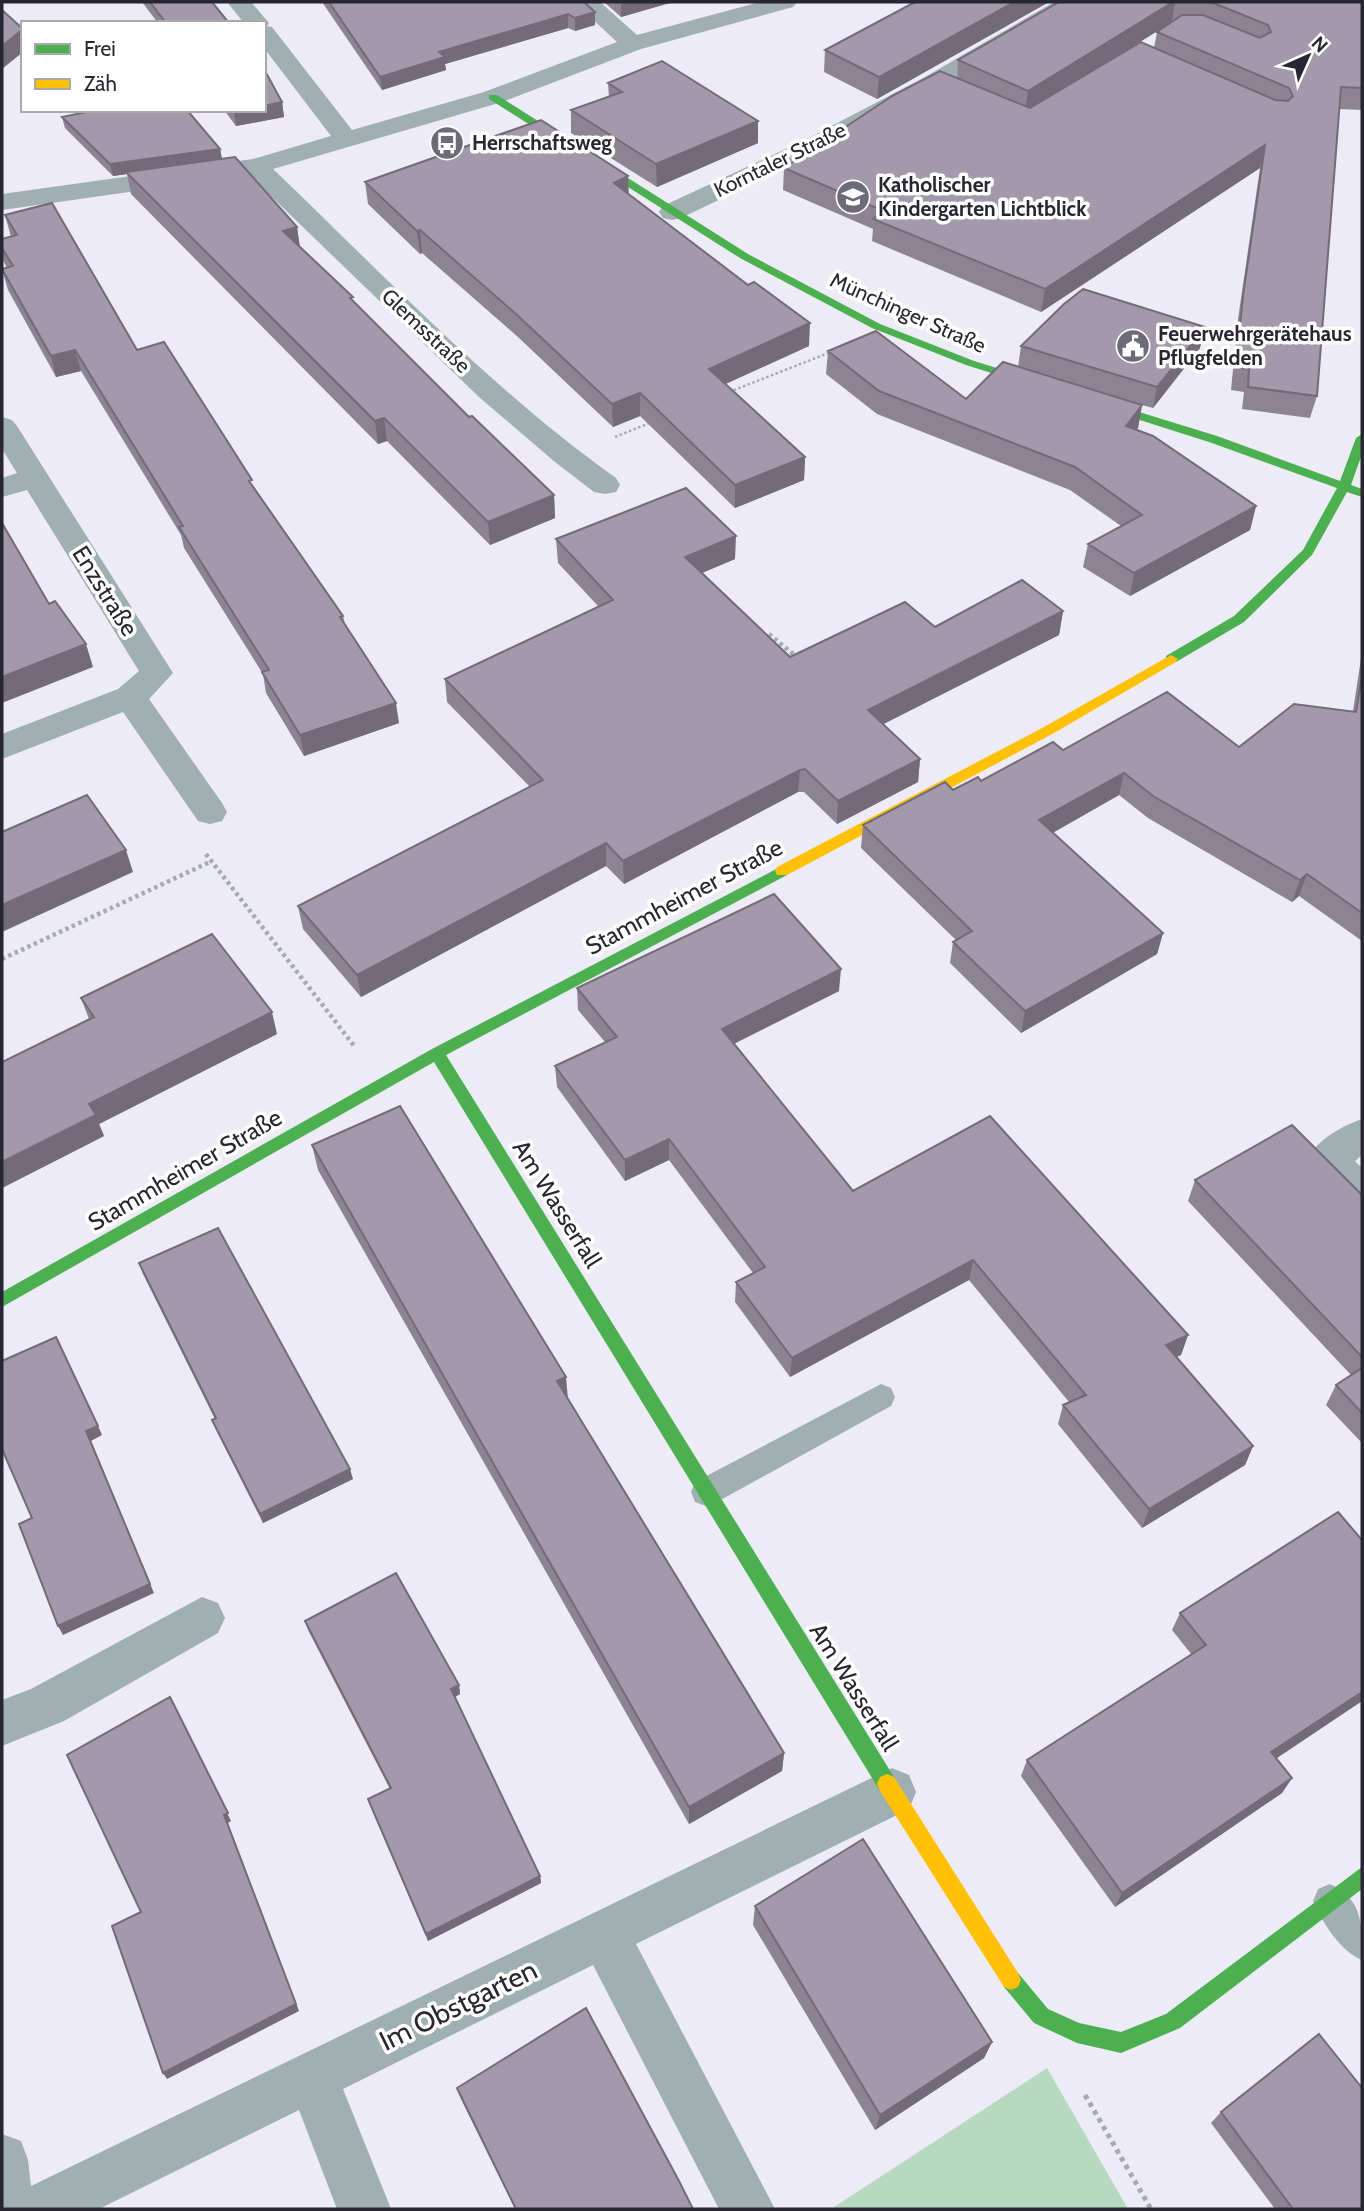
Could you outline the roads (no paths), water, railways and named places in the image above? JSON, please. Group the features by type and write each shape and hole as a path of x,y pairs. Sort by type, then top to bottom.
{"street":[{"path":"239,2 255,21"},
{"path":"586,2 633,44"},
{"path":"2,202 254,166 493,97 633,44 785,2"},
{"name":"Korntaler Straße","path":"673,212 812,146 934,82 1070,2"},
{"path":"266,35 348,141"},
{"name":"Münchinger Straße","path":"493,97 673,212 829,303 886,331 989,371 1217,440 1362,493"},
{"name":"Glemsstraße","path":"254,166 489,391 565,456 605,485"},
{"name":"Enzstraße","path":"2,426 157,673 130,697 2,747"},
{"name":"Stammheimer Straße","path":"2,1300 437,1053 1049,730 1239,619 1308,552 1344,487 1362,438"},
{"path":"2,488 34,478"},
{"path":"130,697 210,812"},
{"name":"Am Wasserfall","path":"437,1053 891,1791 1006,1974 1041,2016 1077,2033 1121,2043 1173,2021 1362,1877"},
{"path":"1362,1135 1327,1159 1362,1192"},
{"path":"2,1723 47,1705 202,1618"},
{"name":"Im Obstgarten","path":"42,2209 891,1791"},
{"path":"604,1934 748,2209"},
{"path":"312,2077 364,2209"},
{"path":"2,2160 6,2209"}],"lane":[{"path":"934,82 957,92"},
{"path":"706,1492 881,1397"},
{"path":"1330,1902 1362,1943"}],"place":[{"name":"Herrschaftsweg","path":"447,143"},
{"name":"Katholischer Kindergarten Lichtblick","path":"853,197"},
{"name":"Feuerwehrgerätehaus Pflugfelden","path":"1133,346"}]}
